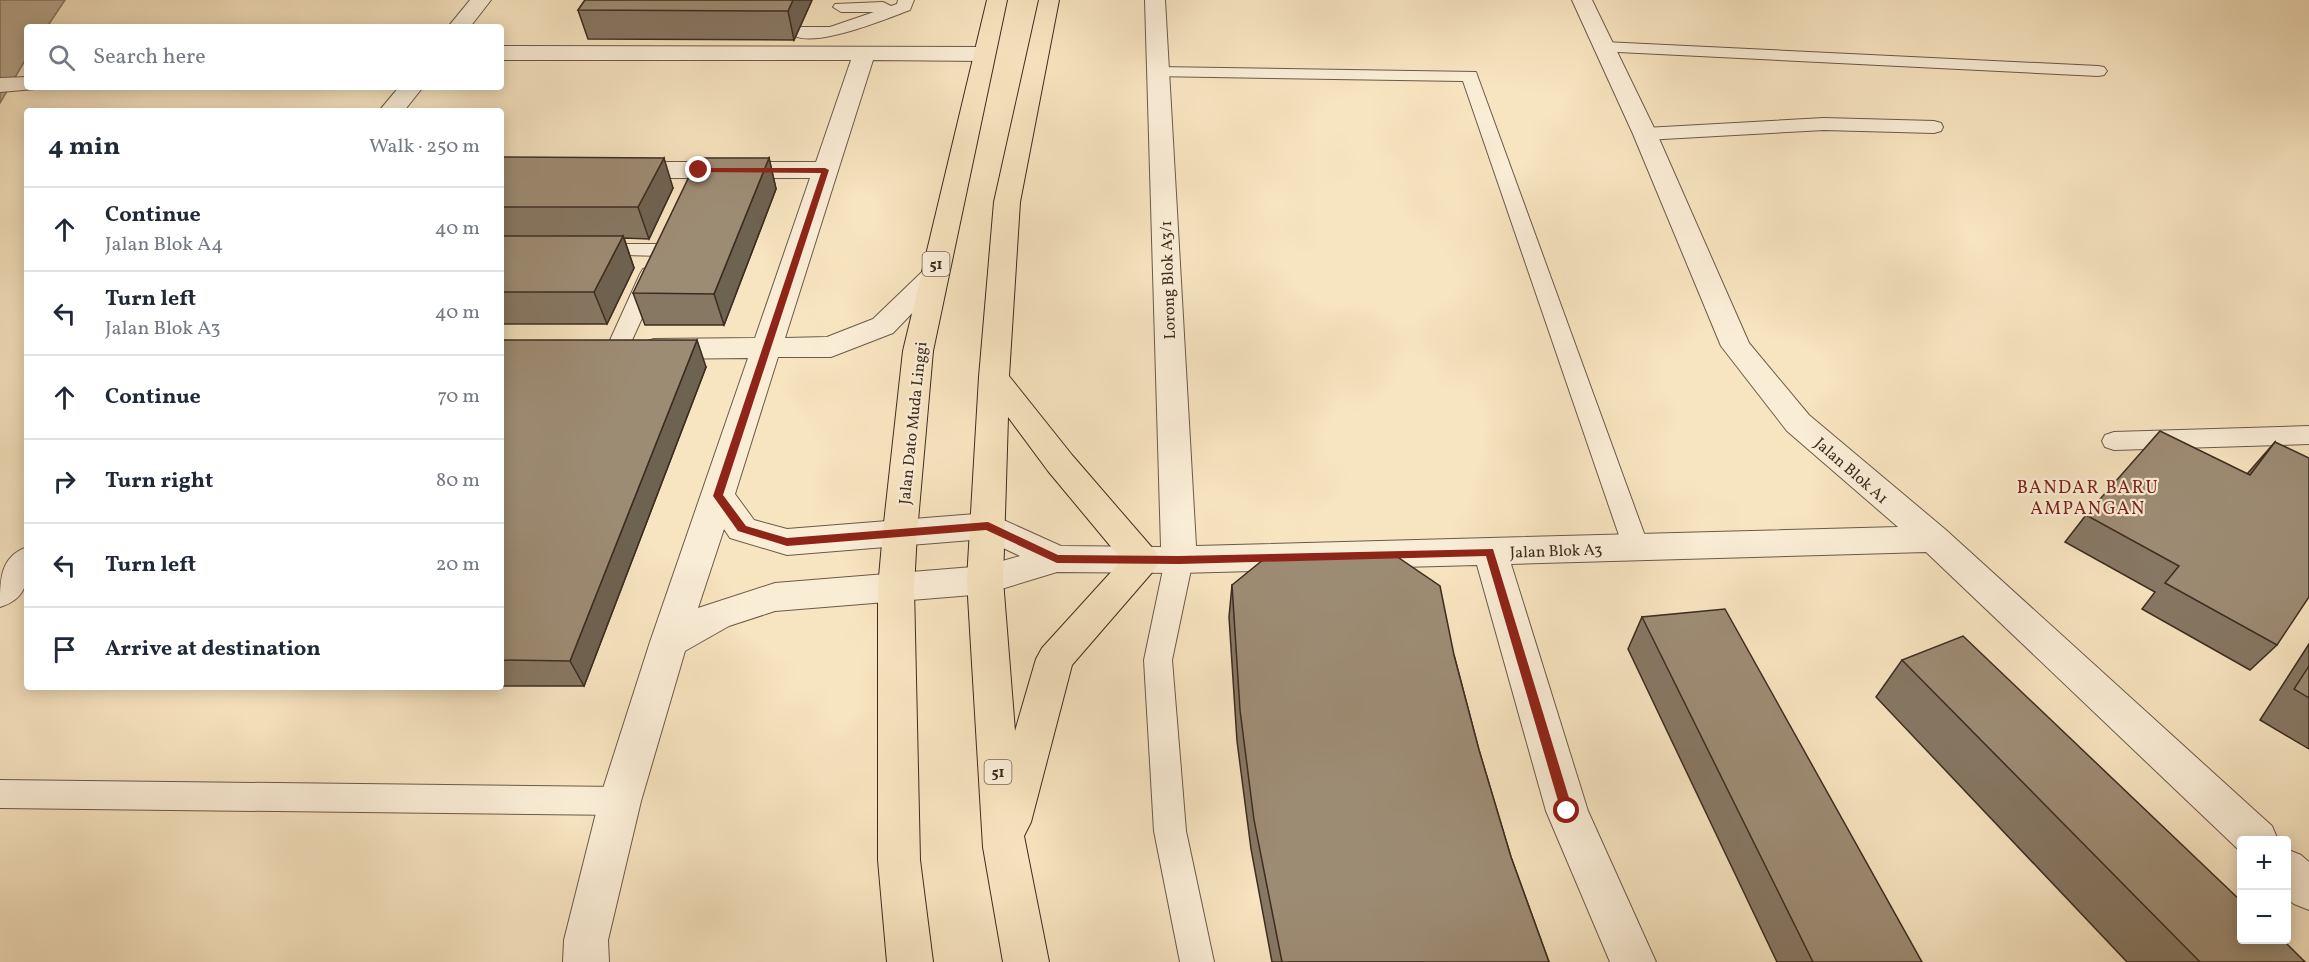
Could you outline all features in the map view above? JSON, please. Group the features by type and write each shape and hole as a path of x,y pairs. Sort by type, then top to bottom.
{"highway":[{"name":"Jalan Dato Muda Linggi","path":"910,962 899,860 896,588 900,532 918,351 997,0"},
{"name":"51","path":"1026,962 1004,847 985,580 994,377 1007,202 1049,0"},
{"path":"994,377 1060,463 1161,560 1055,659 1004,847"}],"street":[{"path":"461,24 481,0"},
{"name":"Lorong Blok A3/1","path":"1155,0 1158,72 1161,560"},
{"name":"Jalan Blok A1","path":"1582,0 1645,134 1736,346 1798,423 1934,540 2062,656 2253,836"},
{"path":"504,53 984,54"},
{"path":"586,962 586,940 620,801 669,642 864,54"},
{"path":"0,85 24,84"},
{"path":"394,108 408,90"},
{"path":"594,170 694,180 825,170"},
{"path":"605,349 831,347 883,326 934,276"},
{"path":"718,496 742,529 787,542 988,526 1057,559"},
{"name":"Jalan Blok A3","path":"1057,559 1161,560 1934,540"},
{"path":"1490,552 1567,811 1633,962"},
{"path":"669,642 716,616 775,597 985,580 1057,559"},
{"path":"0,593 24,564"},
{"path":"2291,874 2309,890"}],"lane":[{"path":"832,32 842,4 905,4"},
{"path":"798,32 832,32 905,4"},
{"path":"1604,47 2098,71"},
{"path":"1158,72 1470,76 1636,547"},
{"path":"1645,134 1824,124 1934,127"},
{"path":"605,349 662,250 671,230"},
{"path":"570,250 662,250"},
{"path":"2114,441 2309,435"},
{"path":"1161,560 1158,660 1170,831 1197,962"},
{"path":"0,794 620,801"}],"shaded area":[{"path":"0,0 65,0 49,24 24,24 24,62 0,103"}],"building":[{"path":"585,0 793,0 788,11 578,10"},
{"path":"504,157 664,158 638,207 504,207"},
{"path":"698,158 769,158 714,294 633,293"},
{"path":"504,236 623,236 594,292 504,292"},
{"path":"504,340 697,340 570,661 504,660"},
{"path":"2160,431 2250,475 2275,442 2309,458 2309,597 2277,645 2165,583 2179,566 2086,515"},
{"path":"1269,555 1396,556 1440,586 1454,655 1479,750 1511,857 1549,962 1282,962 1254,820 1240,710 1232,585"},
{"path":"1725,609 1922,962 1813,962 1642,617"},
{"path":"1963,636 2237,897 2237,944 2287,944 2305,962 2200,962 1902,660"},
{"path":"2309,666 2309,698 2294,689"}],"district":[{"name":"BANDAR BARU AMPANGAN","path":"2088,497"}],"route":[{"path":"699,170 825,170 718,496 742,529 787,542 988,526 1057,559 1179,560 1490,552 1567,811"}]}
